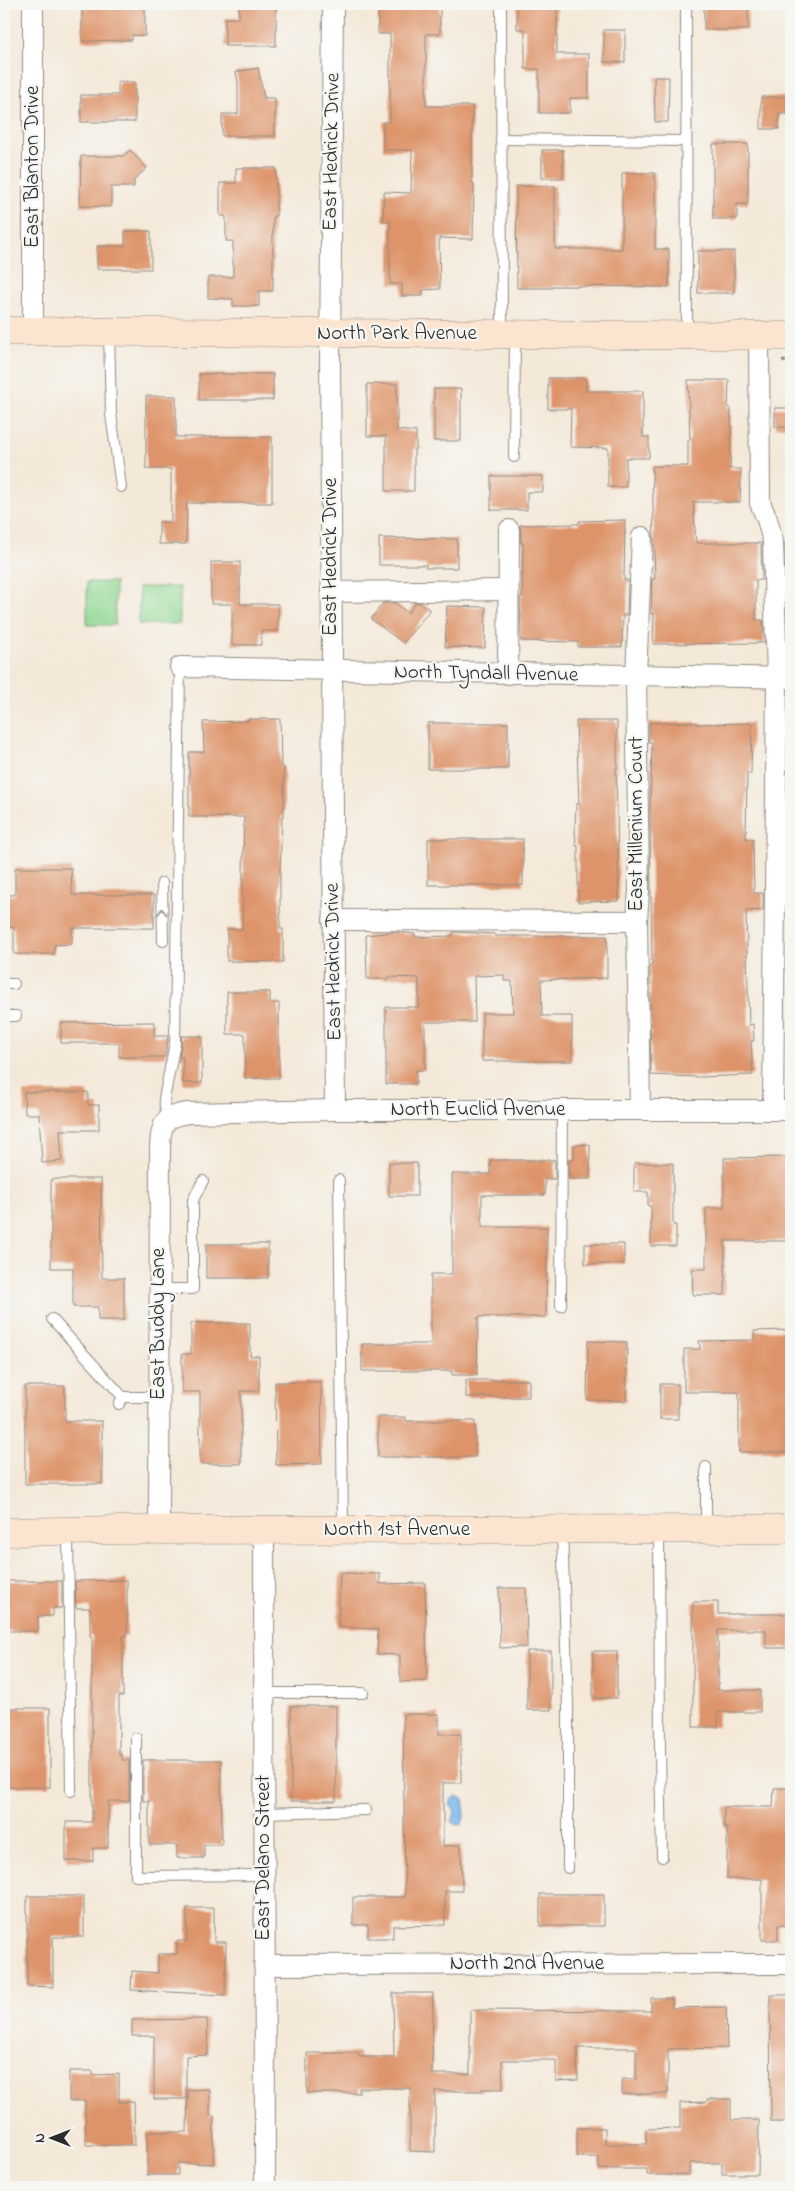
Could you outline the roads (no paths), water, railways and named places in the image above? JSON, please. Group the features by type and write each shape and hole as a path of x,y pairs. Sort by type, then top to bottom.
{"main road":[{"name":"North Park Avenue","path":"4,331 791,336"},
{"name":"North 1st Avenue","path":"4,1532 791,1529"}],"street":[{"name":"East Blanton Drive","path":"33,4 33,331"},
{"name":"East Hedrick Drive","path":"333,4 330,334 335,1110"},
{"path":"759,336 760,503 773,541 784,678 782,1110"},
{"path":"508,674 509,530"},
{"name":"East Millenium Court","path":"640,1110 636,676 642,537"},
{"path":"331,592 508,590"},
{"name":"North Tyndall Avenue","path":"180,667 784,678"},
{"path":"333,920 637,921"},
{"name":"North Euclid Avenue","path":"167,1120 176,1115 188,1114 335,1110 782,1110"},
{"name":"East Buddy Lane","path":"159,1530 160,1134 167,1120"},
{"name":"East Delano Street","path":"264,1530 265,2187"},
{"name":"North 2nd Avenue","path":"264,1965 791,1964"}],"lane":[{"path":"501,4 501,139 514,457"},
{"path":"686,4 687,335"},
{"path":"501,139 686,141"},
{"path":"109,331 111,414 121,486"},
{"path":"167,1120 164,1099 175,1043 180,667"},
{"path":"162,883 163,942"},
{"path":"4,1016 16,1016"},
{"path":"561,1306 562,1110"},
{"path":"339,1180 344,1530"},
{"path":"159,1289 193,1289 193,1200 203,1181"},
{"path":"52,1319 121,1401 159,1397"},
{"path":"706,1467 706,1529"},
{"path":"659,1529 662,1856"},
{"path":"562,1530 568,1704 568,1868"},
{"path":"68,1531 71,1792"},
{"path":"264,1694 362,1693"},
{"path":"136,1738 136,1876 264,1875"},
{"path":"264,1813 366,1810"}],"water":[{"path":"456,1796 463,1798 465,1814 462,1824 457,1825 452,1822 455,1812 450,1804 451,1800"}]}
